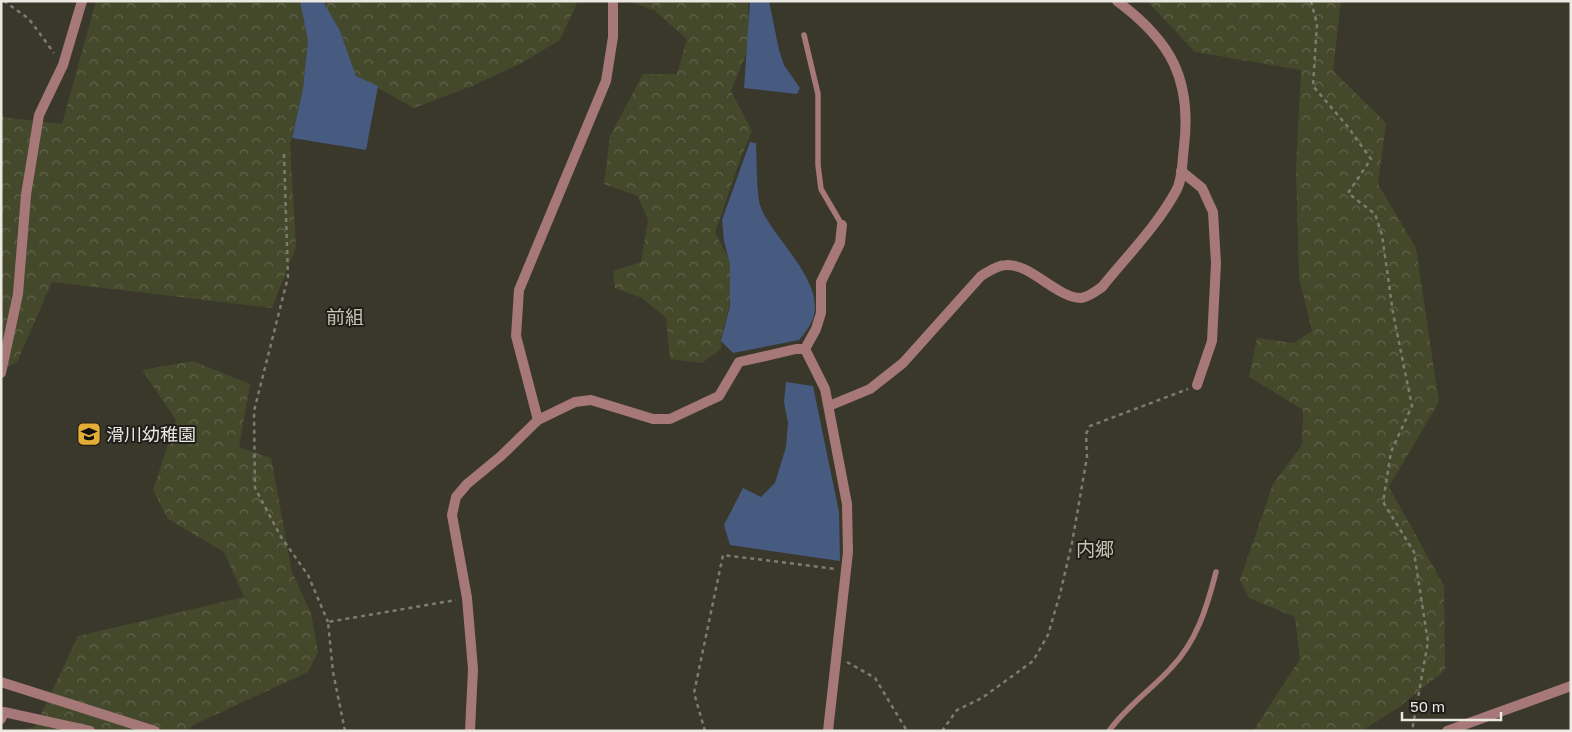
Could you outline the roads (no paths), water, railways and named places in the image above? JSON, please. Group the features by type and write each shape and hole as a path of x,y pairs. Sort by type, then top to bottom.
{"street":[{"path":"1,373 18,294 26,195 39,115 63,65 82,1"},
{"path":"538,420 516,336 519,290 606,81 613,37 613,1"},
{"path":"828,406 870,389 903,363 981,276 995,268 1006,264 1018,267 1071,295 1080,298 1090,295 1102,287 1166,209 1177,189 1181,171 1186,128 1186,106 1182,82 1169,53 1154,34 1117,1"},
{"path":"1181,171 1202,188 1213,212 1216,263 1213,332 1204,369 1197,385"},
{"path":"805,349 816,329 820,313 821,282 840,243 842,225"},
{"path":"470,731 473,669 467,598 452,514 456,497 467,484 538,420 575,402 591,400 653,418 670,419 719,396 739,362 796,349 805,349"},
{"path":"805,349 825,389 847,504 848,552 828,731"},
{"path":"1,682 155,731"},
{"path":"1448,731 1571,686"},
{"path":"1,719 4,712 90,731"}],"lane":[{"path":"804,35 818,94 818,165 821,189 842,225"},
{"path":"1109,731 1172,668 1188,647 1207,606 1216,572"}],"water":[{"path":"300,1 323,1 340,31 356,76 378,86 366,150 292,138 303,88 308,41"},
{"path":"750,1 769,1 784,65 800,88 797,94 744,88"},
{"path":"750,142 756,143 757,186 761,208 806,277 813,292 815,307 811,324 799,340 733,353 721,341 730,306 730,264 724,241 722,220"},
{"path":"786,382 813,386 839,512 840,561 730,545 724,525 743,488 761,497 775,483 786,447 788,423 784,402"}],"place":[{"name":"滑川幼稚園","path":"89,434"}],"district":[{"name":"前組","path":"345,316"},
{"name":"内郷","path":"1095,548"}]}
